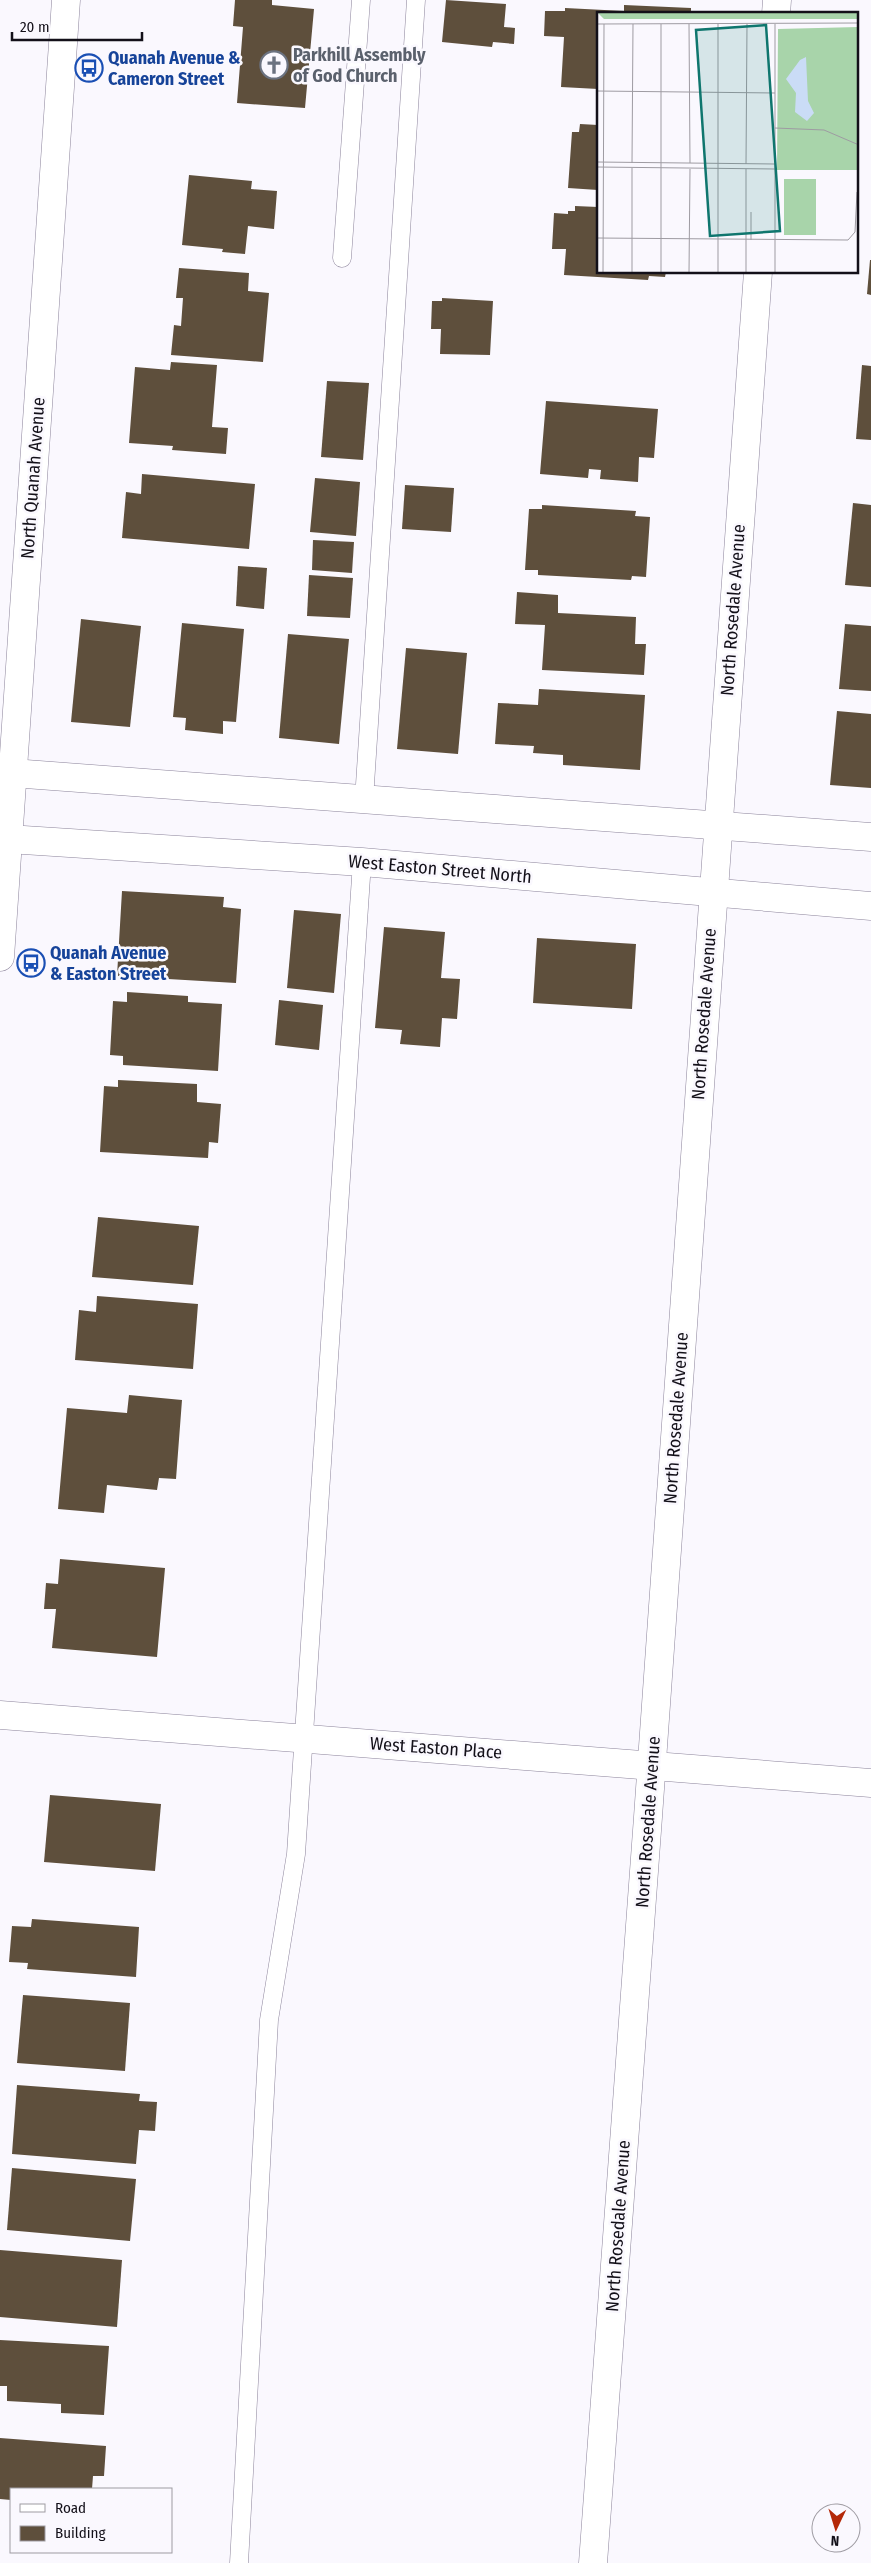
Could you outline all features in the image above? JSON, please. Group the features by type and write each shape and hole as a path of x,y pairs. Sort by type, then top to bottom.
{"street":[{"name":"North Quanah Avenue","path":"0,957 66,0"},
{"name":"North Rosedale Avenue","path":"593,2563 758,274"},
{"path":"12,773 871,837"},
{"name":"West Easton Street North","path":"8,839 362,862 871,906"},
{"name":"West Easton Place","path":"0,1715 652,1764 871,1783"}],"lane":[{"path":"342,258 361,0"},
{"path":"364,800 416,0"},
{"path":"239,2563 269,2020 296,1854 362,862"}],"building":[{"name":"Parkhill Assembly of God Church","path":"235,0 272,0 272,5 314,9 305,108 237,103 243,27 233,26"},
{"path":"446,0 506,4 504,27 515,28 514,44 493,42 492,47 442,42"},
{"path":"624,5 691,8 691,12 597,12 597,89 561,87 564,37 544,36 545,11 565,11 565,8 624,11"},
{"path":"580,124 597,125 597,190 568,188 572,132 579,132"},
{"path":"189,175 252,181 251,189 277,191 274,229 248,226 245,254 222,252 223,249 182,245"},
{"path":"575,206 597,207 597,274 666,274 665,277 649,276 648,280 564,275 566,249 552,249 554,213 568,214 568,211 575,211"},
{"path":"871,260 871,295 867,294"},
{"path":"179,268 249,273 248,291 269,293 263,362 171,355 174,325 181,326 183,298 176,298"},
{"path":"442,298 493,301 490,355 440,354 441,329 431,329 432,301 442,301"},
{"path":"171,362 217,365 212,427 228,428 226,454 172,450 173,446 129,443 135,367 170,370"},
{"path":"862,365 871,366 871,440 856,439"},
{"path":"327,381 369,383 363,460 321,457"},
{"path":"546,401 658,409 654,458 639,457 638,482 600,479 601,470 589,469 588,478 540,474"},
{"path":"142,474 255,484 249,549 122,538 126,492 141,494"},
{"path":"315,478 360,482 356,536 310,532"},
{"path":"405,485 454,488 451,532 402,529"},
{"path":"853,503 871,505 871,587 845,585"},
{"path":"542,505 636,511 635,516 650,517 646,577 632,576 631,580 538,575 538,570 525,570 529,509 542,509"},
{"path":"313,540 354,542 352,573 312,570"},
{"path":"238,566 267,568 264,609 236,606"},
{"path":"309,575 353,578 350,618 307,616"},
{"path":"517,592 558,595 558,613 636,617 635,644 646,644 644,675 542,670 545,625 515,624"},
{"path":"81,619 141,626 130,727 71,722"},
{"path":"182,623 244,629 236,722 223,721 223,734 185,730 186,718 173,717"},
{"path":"845,624 871,626 871,691 839,689"},
{"path":"288,634 349,639 339,744 279,738"},
{"path":"406,648 467,653 458,754 397,749"},
{"path":"539,689 645,695 640,770 563,765 563,755 533,753 534,746 495,744 498,703 538,705"},
{"path":"837,711 871,714 871,788 830,785"},
{"path":"122,891 224,897 223,907 241,909 236,983 117,976"},
{"path":"294,910 341,914 334,993 287,988"},
{"path":"384,927 445,932 441,978 460,979 457,1019 442,1018 440,1047 400,1044 402,1030 375,1028"},
{"path":"537,938 636,944 632,1009 533,1003"},
{"path":"127,992 188,996 188,1002 222,1004 218,1071 123,1065 123,1056 110,1055 113,1001 127,1002"},
{"path":"279,1000 323,1005 319,1050 275,1045"},
{"path":"118,1080 197,1084 197,1102 221,1104 218,1143 209,1142 208,1158 100,1152 104,1086 118,1087"},
{"path":"98,1217 199,1226 193,1285 92,1277"},
{"path":"97,1296 198,1304 193,1369 75,1360 79,1310 96,1312"},
{"path":"129,1395 182,1400 176,1479 159,1478 157,1490 107,1485 104,1513 58,1509 67,1408 127,1413"},
{"path":"60,1559 165,1568 157,1657 52,1648 56,1609 44,1609 46,1583 58,1584"},
{"path":"50,1795 161,1804 155,1871 44,1862"},
{"path":"32,1919 139,1927 136,1977 27,1969 28,1963 9,1962 12,1926 31,1927"},
{"path":"23,1995 130,2003 125,2071 17,2063"},
{"path":"17,2085 140,2094 139,2101 157,2102 155,2131 139,2130 136,2164 12,2154"},
{"path":"12,2168 136,2179 130,2241 7,2230"},
{"path":"0,2250 122,2260 117,2327 0,2317"},
{"path":"0,2340 109,2346 104,2415 61,2413 61,2404 7,2401 7,2386 0,2386"},
{"path":"0,2438 106,2446 104,2476 93,2476 92,2488 10,2488 10,2500 0,2499"}],"place":[{"name":"Parkhill Assembly of God Church","path":"274,65"},
{"name":"Quanah Avenue & Cameron Street","path":"89,68"},
{"name":"Quanah Avenue & Easton Street","path":"31,963"}]}
